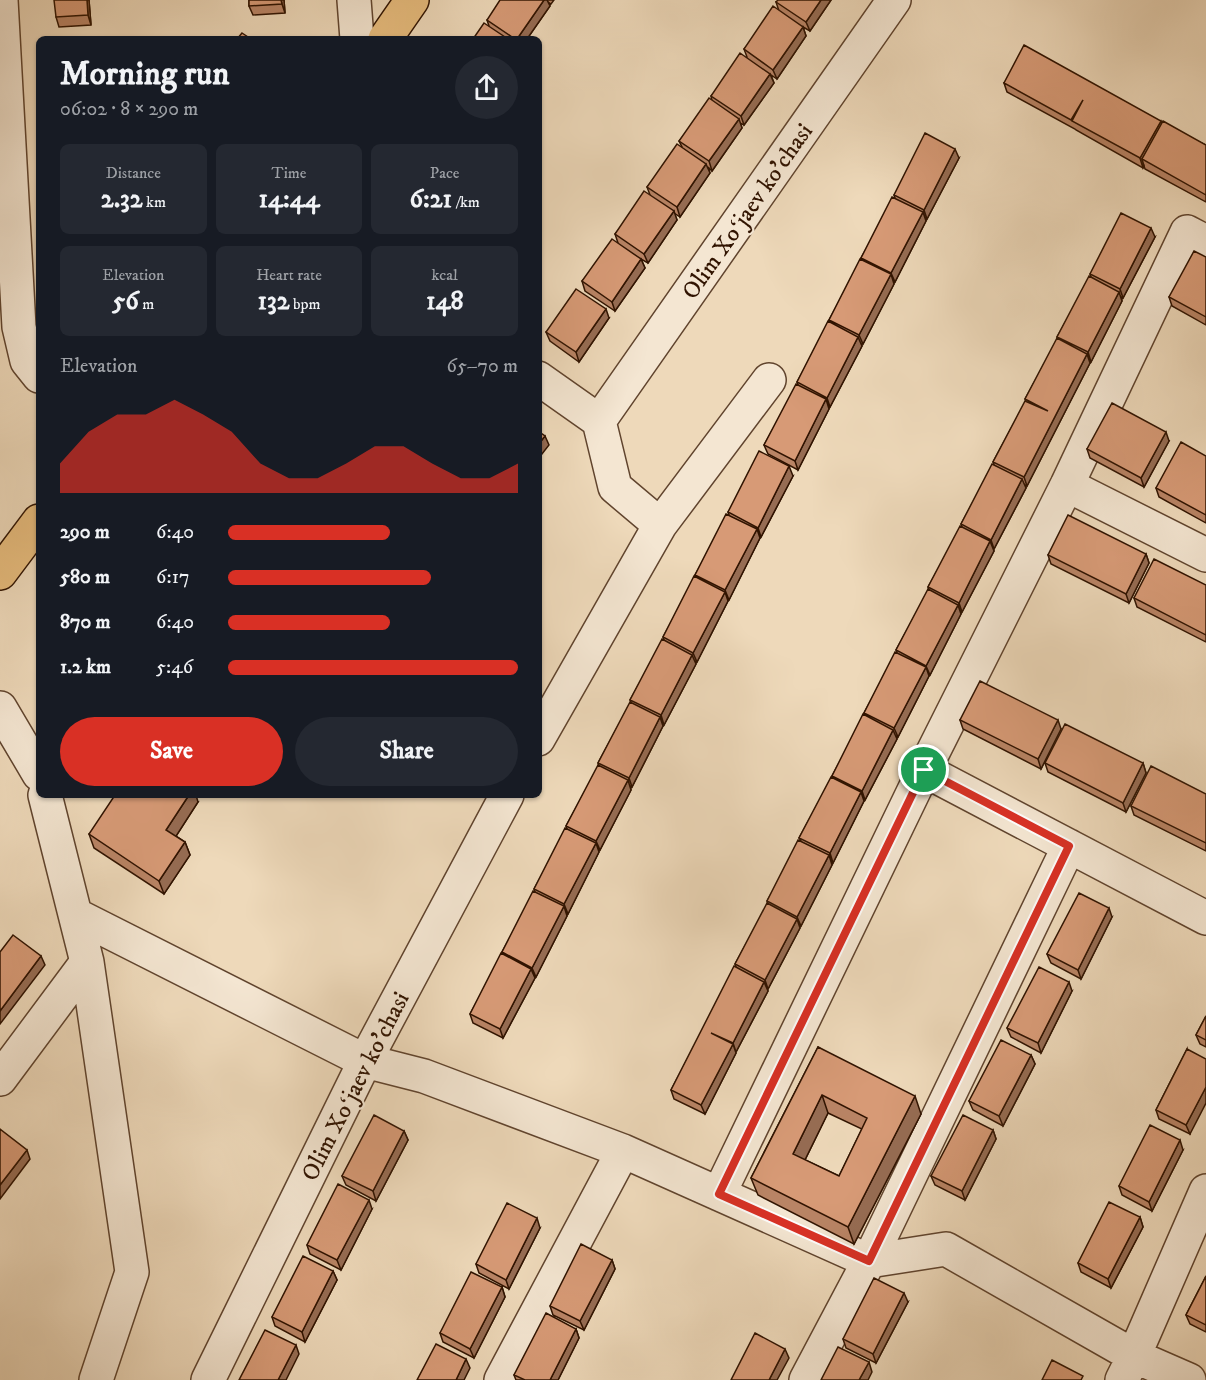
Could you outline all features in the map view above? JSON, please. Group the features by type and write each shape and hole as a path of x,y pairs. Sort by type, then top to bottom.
{"main road":[{"path":"387,36 412,0"},
{"path":"0,573 36,525"}],"street":[{"path":"1,0 19,327 27,361 36,372"},
{"path":"354,0 357,36"},
{"name":"Olim Xoʻjaev ko'chasi","path":"599,421 894,0"},
{"path":"719,1194 924,770 1067,485 1187,232 1206,242"},
{"path":"542,732 660,525 769,380"},
{"path":"542,381 599,421 615,487 660,525"},
{"path":"1067,485 1206,555"},
{"path":"0,708 36,769"},
{"path":"924,770 1206,918"},
{"path":"46,798 87,962 132,1272 96,1380"},
{"name":"Olim Xoʻjaev ko'chasi","path":"208,1380 365,1060 505,798"},
{"path":"806,1380 869,1261 1069,846"},
{"path":"75,915 365,1060 424,1076 623,1151 869,1261 946,1249 1128,1368 1189,1380"},
{"path":"0,1079 87,962"},
{"path":"501,1380 623,1151"},
{"path":"1128,1368 1206,1191"}],"building":[{"path":"54,0 87,0 88,15 56,17"},
{"path":"249,0 281,0 282,4 249,6"},
{"path":"500,0 544,0 519,36 511,36 487,20"},
{"path":"778,0 821,0 806,22 776,2"},
{"path":"773,6 803,27 773,70 744,49"},
{"path":"484,23 504,36 475,36"},
{"path":"1024,45 1161,121 1140,158 1072,121 1083,100 1071,120 1004,83"},
{"path":"740,53 770,74 741,116 711,96"},
{"path":"709,98 739,119 709,161 679,141"},
{"path":"1163,121 1206,145 1206,195 1142,159"},
{"path":"925,133 955,149 924,210 894,195"},
{"path":"677,144 706,164 677,207 647,187"},
{"path":"644,191 674,211 644,254 615,234"},
{"path":"892,197 923,212 891,273 861,258"},
{"path":"1121,213 1151,228 1120,289 1090,274"},
{"path":"612,239 641,259 612,302 582,281"},
{"path":"1194,251 1206,257 1206,317 1169,297"},
{"path":"860,259 891,274 859,335 829,320"},
{"path":"1089,276 1119,292 1088,352 1057,337"},
{"path":"576,289 606,309 576,352 546,332"},
{"path":"828,321 858,337 827,398 797,382"},
{"path":"1057,338 1087,354 1024,477 993,462 1025,401 1048,411 1025,399"},
{"path":"796,384 826,399 795,461 764,445"},
{"path":"1112,403 1166,432 1141,478 1087,449"},
{"path":"1181,442 1206,456 1206,515 1156,488"},
{"path":"759,451 789,466 758,528 728,512"},
{"path":"992,464 1022,479 991,540 961,524"},
{"path":"726,514 757,529 725,590 695,575"},
{"path":"1068,515 1146,554 1126,594 1048,555"},
{"path":"960,526 990,541 959,603 928,587"},
{"path":"1154,559 1206,585 1206,635 1134,598"},
{"path":"694,576 725,592 693,653 663,637"},
{"path":"928,589 958,605 926,666 896,650"},
{"path":"662,639 692,655 661,715 630,700"},
{"path":"895,652 926,667 894,728 864,713"},
{"path":"980,681 1058,720 1038,759 960,720"},
{"path":"630,702 660,717 629,778 598,763"},
{"path":"863,714 893,730 862,791 832,776"},
{"path":"1065,724 1143,763 1123,803 1045,763"},
{"path":"598,765 628,780 596,841 566,826"},
{"path":"1151,766 1206,794 1206,843 1131,806"},
{"path":"831,777 861,792 830,853 799,838"},
{"path":"113,798 187,798 166,830 185,842 159,881 89,834"},
{"path":"565,828 596,843 564,904 534,889"},
{"path":"798,840 829,855 797,917 767,901"},
{"path":"533,891 564,906 532,968 502,952"},
{"path":"1079,893 1109,908 1078,970 1047,954"},
{"path":"767,903 797,919 765,980 735,964"},
{"path":"13,935 41,956 0,1011 0,952"},
{"path":"501,953 531,969 500,1029 470,1014"},
{"path":"734,966 764,982 733,1043 711,1033 733,1044 701,1105 671,1090"},
{"path":"1039,967 1069,982 1038,1043 1007,1028"},
{"path":"1206,1016 1206,1040 1196,1035"},
{"path":"1001,1040 1031,1055 999,1116 969,1101"},
{"path":"818,1047 915,1096 848,1227 751,1178","holes":["822,1095 867,1118 839,1176 793,1154"]},
{"path":"1187,1049 1206,1059 1206,1087 1186,1125 1156,1110"},
{"path":"374,1115 404,1131 373,1191 342,1176"},
{"path":"963,1115 993,1130 962,1191 931,1176"},
{"path":"1150,1125 1180,1140 1149,1202 1119,1186"},
{"path":"0,1129 27,1150 0,1185"},
{"path":"338,1184 369,1200 337,1260 307,1245"},
{"path":"1109,1202 1140,1217 1108,1279 1078,1263"},
{"path":"507,1203 537,1218 506,1280 476,1264"},
{"path":"581,1244 612,1260 580,1321 550,1306"},
{"path":"303,1256 333,1271 302,1332 272,1317"},
{"path":"471,1272 502,1287 470,1349 440,1333"},
{"path":"1206,1276 1206,1325 1186,1315"},
{"path":"874,1278 904,1293 873,1354 843,1339"},
{"path":"546,1313 576,1329 550,1380 525,1380 514,1375"},
{"path":"265,1330 296,1345 278,1380 239,1380"},
{"path":"755,1333 785,1349 769,1380 731,1380"},
{"path":"436,1344 466,1359 456,1380 417,1380"},
{"path":"838,1347 869,1362 859,1380 821,1380"},
{"path":"1052,1360 1083,1376 1081,1380 1042,1380"}],"route":[{"path":"924,770 1069,846 869,1261 719,1194 924,770"}]}
